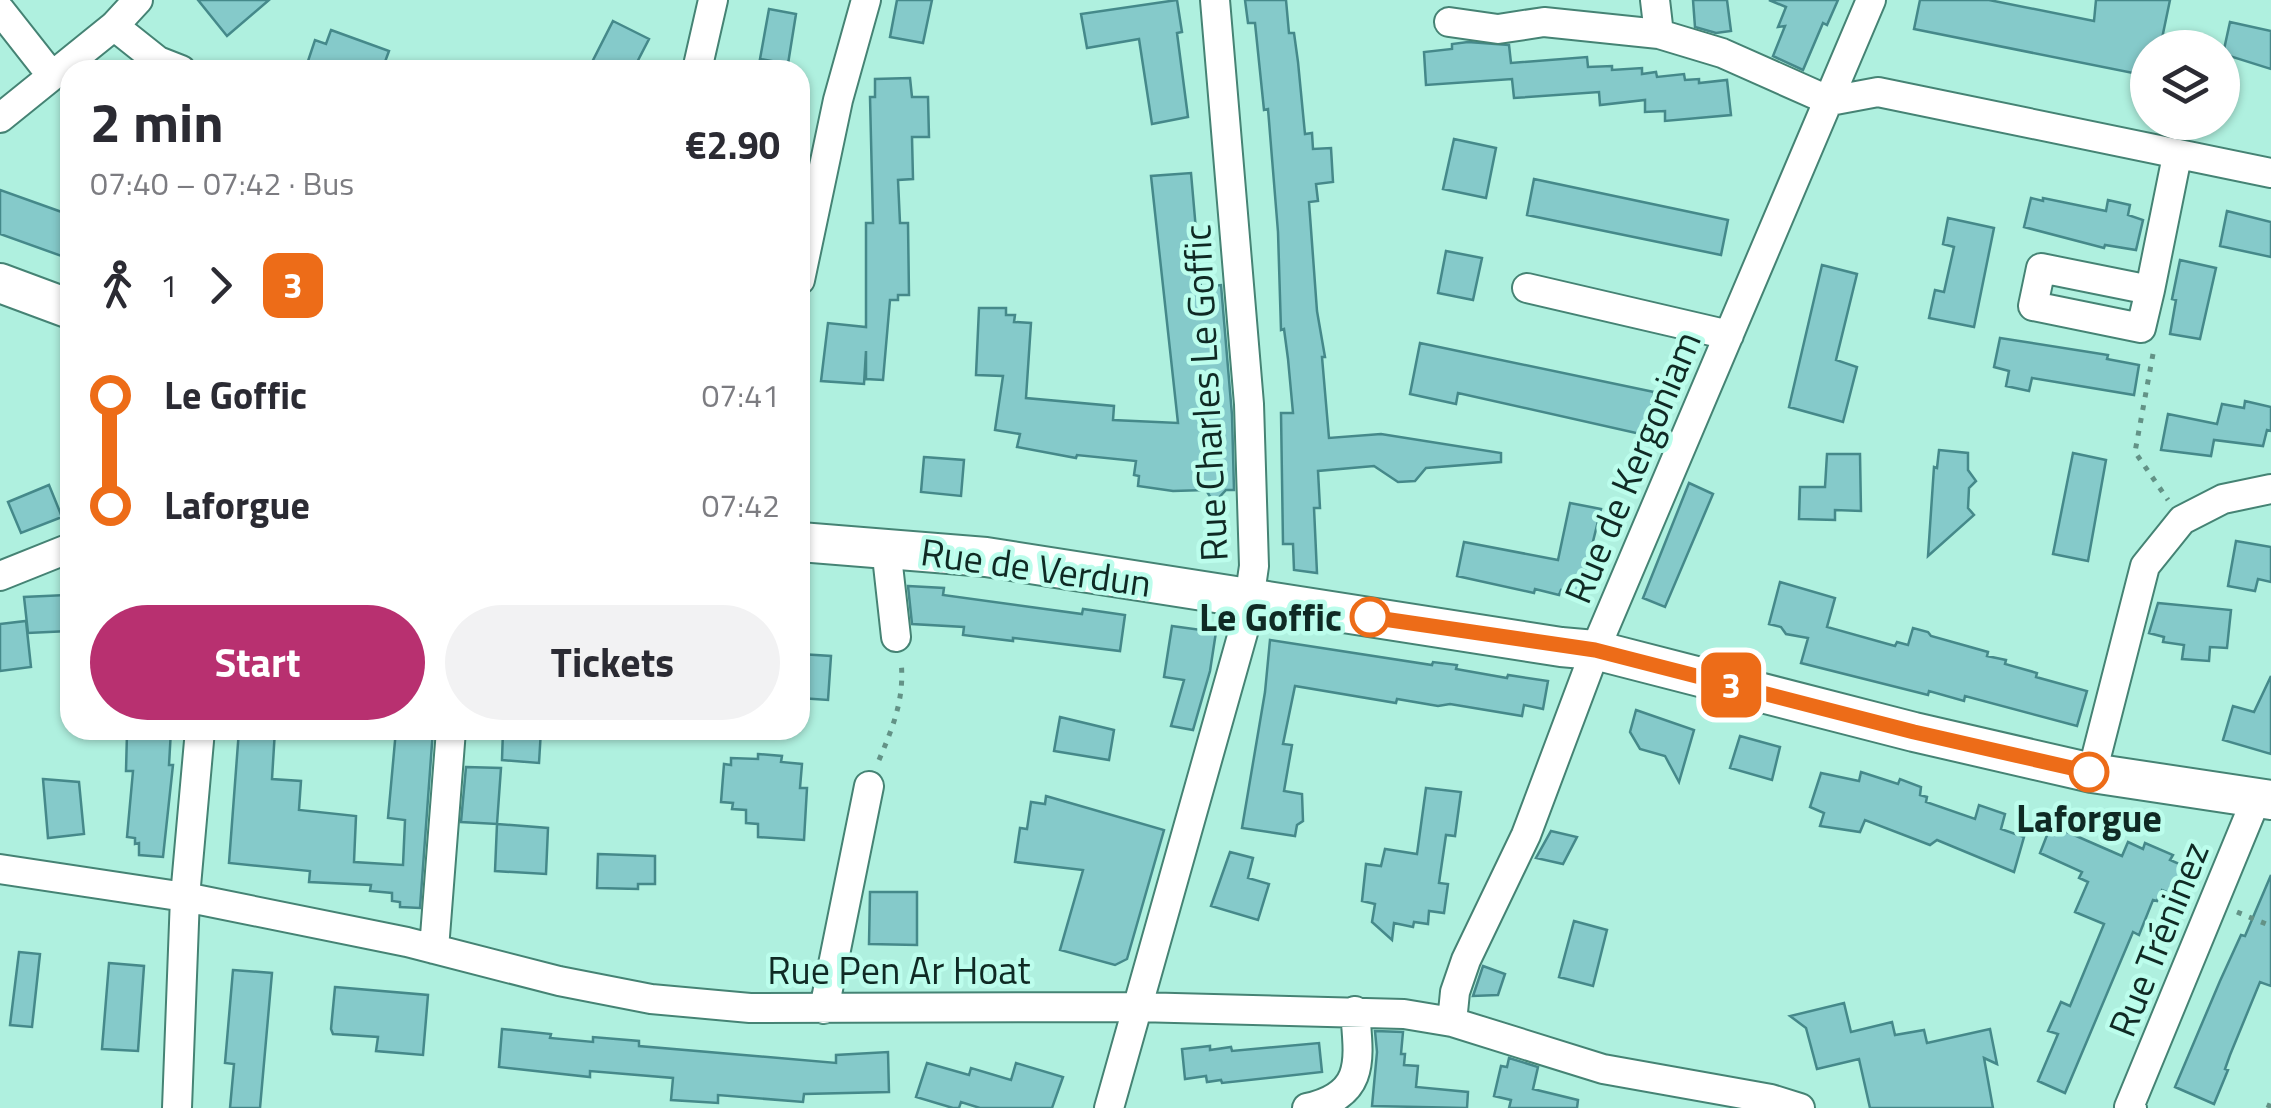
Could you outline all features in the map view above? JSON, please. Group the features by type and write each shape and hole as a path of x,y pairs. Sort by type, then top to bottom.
{"street":[{"path":"72,60 114,26 138,0"},
{"path":"699,60 713,0"},
{"path":"810,233 838,100 866,0"},
{"name":"Rue Charles Le Goffic","path":"1108,1108 1246,622 1254,566 1249,404 1215,0"},
{"path":"1655,0 1659,34"},
{"name":"Rue de Kergoniam","path":"1452,1022 1454,992 1466,960 1526,835 1595,650 1871,0"},
{"path":"0,10 52,76"},
{"path":"1449,22 1498,29 1544,22 1659,34 1722,53 1830,101 1878,92 2271,173"},
{"path":"114,26 157,60"},
{"path":"0,118 60,70"},
{"path":"2150,290 2040,268 2033,306 2141,328 2150,290 2177,156"},
{"path":"0,283 60,305"},
{"path":"1527,288 1729,335"},
{"path":"2092,773 2144,566 2182,520 2224,499 2271,489"},
{"name":"Rue de Verdun","path":"810,543 986,557 1595,650 2092,773 2264,798"},
{"path":"886,547 896,637"},
{"path":"0,576 60,552"},
{"path":"177,1108 184,897 199,740"},
{"path":"434,948 450,740"},
{"path":"824,1009 869,786"},
{"name":"Rue Tréninez","path":"2132,1108 2129,1107 2214,901 2264,798"},
{"name":"Rue Pen Ar Hoat","path":"0,869 184,897 434,948 559,981 652,999 715,1006 824,1009 1136,1007 1416,1015 1452,1022 1603,1069 1770,1099 1800,1108"},
{"path":"1307,1108 1338,1096 1357,1072 1355,1011"}],"path":[{"path":"2141,328 2153,354 2134,452 2182,520"},
{"path":"869,786 898,713 903,682 896,637"},
{"path":"2214,901 2271,926"},
{"path":"2268,1108 2271,1101"}],"building":[{"path":"198,0 269,0 227,36"},
{"path":"897,0 932,0 923,43 890,37"},
{"path":"1177,0 1182,32 1177,33 1188,117 1152,124 1139,39 1087,48 1081,14"},
{"path":"1245,0 1286,0 1289,33 1294,33 1305,134 1312,133 1313,149 1331,148 1333,182 1316,184 1318,201 1309,202 1329,438 1381,434 1501,453 1501,462 1426,468 1415,481 1398,482 1374,466 1318,471 1320,508 1314,508 1317,573 1294,570 1293,544 1283,544 1281,413 1293,413 1284,329 1281,330 1268,109 1264,110 1255,23 1248,23"},
{"path":"1693,0 1727,0 1731,31 1716,33 1695,27"},
{"path":"1769,0 1838,0 1827,25 1823,23 1803,70 1773,56 1785,26 1778,27 1786,7"},
{"path":"1920,0 1989,0 2094,21 2096,0 2170,0 2164,30 2130,30 2130,72 1914,29"},
{"path":"769,9 796,14 789,60 760,59"},
{"path":"613,21 649,39 638,60 593,60"},
{"path":"2230,22 2271,31 2271,69 2240,59 2240,30 2228,30"},
{"path":"331,30 389,51 386,60 308,60 315,40 326,44"},
{"path":"1452,44 1509,45 1511,63 1587,57 1588,67 1642,68 1642,74 1656,72 1657,77 1684,74 1685,80 1699,79 1699,83 1727,80 1731,115 1665,121 1665,111 1645,112 1645,100 1600,105 1599,92 1514,98 1512,79 1426,85 1424,52 1452,49"},
{"path":"910,78 912,97 928,97 929,137 912,137 913,179 898,180 900,223 908,223 909,295 890,300 883,380 866,379 866,351 864,384 821,381 828,323 866,327 866,223 873,223 870,97 875,97 875,79"},
{"path":"1454,139 1496,148 1486,198 1443,189"},
{"path":"1191,173 1201,287 1221,285 1232,415 1234,490 1226,490 1214,503 1206,490 1138,486 1139,476 1134,475 1136,461 1077,455 1076,458 1017,447 1020,434 995,430 1003,376 976,375 979,308 1006,308 1006,315 1015,315 1014,322 1031,323 1026,398 1114,406 1113,420 1178,423 1151,176"},
{"path":"1534,179 1728,220 1721,255 1527,215"},
{"path":"0,190 60,211 60,255 0,234"},
{"path":"2031,198 2106,211 2108,200 2130,205 2128,215 2143,220 2136,250 2105,245 2104,248 2024,227"},
{"path":"2227,211 2271,222 2271,257 2220,246"},
{"path":"1948,218 1994,228 1974,327 1929,318 1935,290 1944,292 1954,247 1943,244"},
{"path":"1446,251 1482,258 1473,300 1438,293"},
{"path":"2180,260 2216,268 2200,339 2170,334"},
{"path":"1822,265 1857,274 1836,360 1857,367 1843,422 1789,407"},
{"path":"2000,338 2108,355 2107,359 2139,365 2134,395 2032,378 2029,391 2006,386 2009,371 1994,367"},
{"path":"1420,343 1654,392 1645,435 1458,393 1456,404 1410,394"},
{"path":"2245,401 2271,407 2271,431 2267,430 2263,446 2214,440 2211,456 2161,450 2168,414 2217,424 2222,404 2244,408"},
{"path":"1939,450 1968,453 1968,470 1976,481 1969,488 1968,508 1974,515 1928,556 1934,467 1937,468"},
{"path":"2073,453 2106,460 2088,561 2053,554"},
{"path":"1827,454 1860,454 1861,511 1835,510 1835,520 1799,519 1800,487 1825,487"},
{"path":"924,457 964,460 961,496 921,492"},
{"path":"1689,483 1713,494 1665,607 1643,598"},
{"path":"49,485 60,518 21,533 8,502"},
{"path":"1570,503 1601,509 1580,594 1561,590 1559,595 1535,589 1534,593 1457,576 1464,542 1558,560"},
{"path":"2236,541 2271,547 2271,582 2258,579 2255,591 2228,586"},
{"path":"1780,582 1835,598 1827,627 1895,646 1897,642 1908,645 1913,628 1988,652 1987,656 2006,660 2005,664 2037,673 2036,677 2087,691 2077,726 1965,696 1964,701 1929,691 1928,695 1801,663 1808,638 1786,634 1781,627 1769,624"},
{"path":"908,586 944,588 943,595 1082,614 1083,609 1125,615 1120,651 963,635 964,627 912,624"},
{"path":"60,595 60,631 28,633 24,597"},
{"path":"2158,603 2231,610 2227,648 2210,647 2209,661 2182,659 2184,645 2163,642 2164,637 2149,633"},
{"path":"26,621 31,667 0,671 0,624"},
{"path":"1172,626 1216,632 1210,671 1193,730 1171,726 1184,680 1164,677"},
{"path":"1270,640 1432,665 1457,665 1456,669 1507,678 1508,675 1548,681 1543,709 1524,705 1522,716 1450,704 1438,706 1397,699 1396,703 1295,686 1283,744 1292,745 1284,791 1302,794 1303,821 1297,825 1295,836 1242,828"},
{"path":"810,655 831,656 828,700 810,699"},
{"path":"2271,676 2271,754 2223,740 2233,706 2254,712"},
{"path":"1636,710 1694,730 1679,782 1665,756 1640,749 1630,732"},
{"path":"1060,717 1114,730 1109,760 1054,751"},
{"path":"1740,736 1780,747 1772,780 1730,768"},
{"path":"127,740 170,740 169,765 173,765 163,857 139,855 139,843 127,837 133,771 126,771"},
{"path":"238,740 274,740 272,779 301,781 299,810 356,816 354,862 403,865 405,820 388,818 395,740 432,740 420,908 400,907 400,902 392,901 392,893 370,891 371,885 309,882 310,871 229,863"},
{"path":"503,740 540,740 539,763 502,760"},
{"path":"758,754 782,756 781,762 802,764 800,788 807,788 804,840 758,837 758,824 746,823 746,810 732,809 733,803 721,802 724,764 731,765 731,758 758,759"},
{"path":"466,767 501,768 497,824 461,822"},
{"path":"1861,772 1921,787 1920,795 1927,797 1926,802 1975,819 1979,805 2005,814 2001,829 2024,837 2014,872 1937,840 1930,845 1865,820 1860,832 1820,826 1824,813 1810,807 1821,773 1859,781"},
{"path":"43,779 79,782 84,834 48,838"},
{"path":"1426,788 1461,792 1455,836 1446,835 1439,883 1448,884 1444,913 1429,911 1428,924 1414,922 1413,927 1394,923 1392,940 1372,922 1375,904 1362,901 1366,864 1381,866 1385,849 1417,854"},
{"path":"1046,796 1164,830 1127,959 1115,965 1060,950 1083,870 1015,862 1020,828 1027,829 1031,802 1045,804"},
{"path":"497,824 548,828 546,874 495,871"},
{"path":"2051,825 2122,856 2128,842 2143,849 2145,843 2173,855 2170,860 2186,867 2174,895 2162,890 2157,901 2153,900 2139,935 2133,932 2065,1093 2038,1081 2058,1034 2048,1031 2061,1002 2070,1006 2104,924 2075,912 2088,882 2079,878 2082,872 2040,853"},
{"path":"1551,831 1577,837 1563,864 1536,858"},
{"path":"1230,852 1253,858 1248,878 1269,884 1258,920 1211,906"},
{"path":"598,854 655,856 655,884 638,884 638,889 597,888"},
{"path":"2271,875 2271,986 2260,982 2214,1104 2175,1087"},
{"path":"870,892 917,892 917,945 869,944"},
{"path":"1574,921 1607,930 1593,986 1559,977"},
{"path":"19,952 40,954 32,1027 10,1025"},
{"path":"109,963 144,966 138,1051 102,1049"},
{"path":"1483,966 1505,974 1498,995 1473,996"},
{"path":"233,970 272,973 260,1108 230,1108 234,1064 225,1063"},
{"path":"335,987 428,995 423,1055 376,1051 378,1037 333,1034"},
{"path":"1844,1003 1851,1032 1892,1022 1895,1035 1924,1030 1927,1043 1990,1029 1997,1064 1984,1058 1993,1108 1870,1108 1859,1059 1817,1069 1806,1028 1790,1016"},
{"path":"502,1029 551,1034 550,1038 639,1041 639,1046 836,1063 836,1055 888,1052 889,1092 804,1094 803,1102 718,1095 718,1103 671,1100 673,1078 590,1071 590,1077 499,1067"},
{"path":"1375,1031 1403,1032 1401,1054 1405,1054 1404,1065 1418,1066 1416,1087 1468,1092 1467,1108 1372,1106"},
{"path":"1319,1043 1322,1072 1222,1083 1207,1082 1206,1076 1185,1079 1182,1049 1210,1046 1210,1050 1231,1047 1232,1051"},
{"path":"1509,1058 1538,1067 1533,1089 1578,1100 1577,1108 1509,1108 1511,1100 1494,1096 1501,1066 1507,1067"},
{"path":"927,1063 969,1075 971,1068 1011,1080 1016,1063 1063,1077 1052,1108 980,1108 961,1102 959,1108 953,1108 916,1097"}],"bus line":[{"name":"3","path":"1370,617 1595,650 1914,732 2089,772"}],"place":[{"name":"Le Goffic","path":"1370,617"},
{"name":"Laforgue","path":"2089,772"}]}
